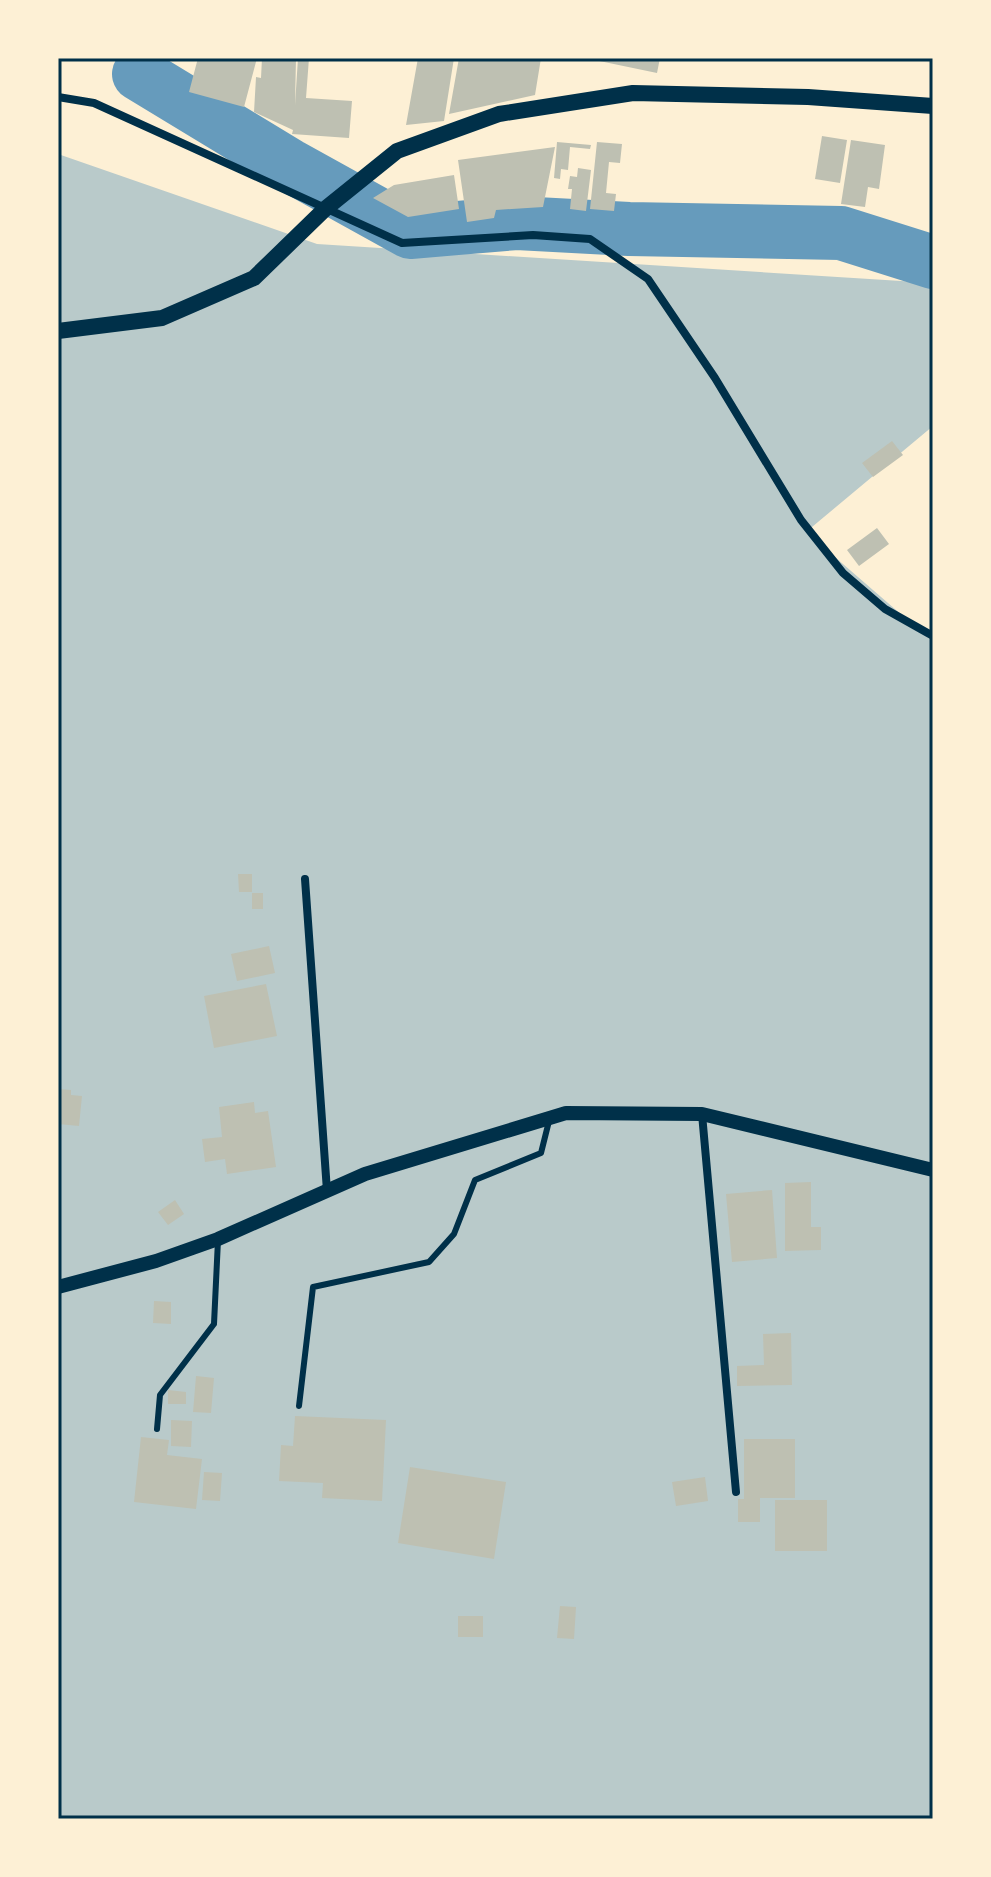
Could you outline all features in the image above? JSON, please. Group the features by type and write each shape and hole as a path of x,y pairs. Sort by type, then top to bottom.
{"main road":[{"path":"58,331 162,318 254,278 325,209 397,151 499,114 633,93 808,97 933,106"}],"street":[{"path":"58,97 94,103 402,243 533,235 590,239 648,279 715,378 801,520 843,573 885,609 933,636"},
{"path":"305,879 327,1191"},
{"path":"58,1287 156,1261 218,1239 365,1174 566,1113 702,1114 933,1170"},
{"path":"702,1114 736,1492"}],"lane":[{"path":"299,1406 313,1287 429,1262 454,1234 475,1180 541,1153 550,1118"},
{"path":"157,1429 160,1395 214,1324 218,1239"}],"shaded area":[{"path":"58,154 317,244 933,283 933,426 806,532 933,642 933,1819 58,1819"}],"building":[{"path":"198,58 257,58 244,107 189,92"},
{"path":"262,58 296,58 295,105 298,58 309,58 306,98 352,101 349,138 292,134 293,130 254,112 256,77 261,78"},
{"path":"418,58 454,58 444,121 406,125"},
{"path":"459,58 541,58 535,95 449,114"},
{"path":"585,58 660,58 657,73"},
{"path":"822,136 847,140 840,183 815,179"},
{"path":"851,140 885,145 879,189 868,187 865,207 841,204"},
{"path":"557,142 591,145 590,149 570,147 568,170 561,169 560,179 554,178"},
{"path":"597,142 622,144 620,163 609,162 606,193 616,194 614,211 590,209"},
{"path":"555,147 543,207 496,210 494,218 467,222 458,160"},
{"path":"578,168 591,170 586,211 570,209 570,176 577,177"},
{"path":"454,175 459,209 408,217 373,198 394,185"},
{"path":"892,441 903,455 873,477 862,463"},
{"path":"877,528 889,544 859,566 847,550"},
{"path":"238,874 252,874 252,892 239,892"},
{"path":"252,893 263,893 263,909 252,909"},
{"path":"269,946 275,973 237,981 231,954"},
{"path":"266,984 277,1036 214,1048 204,996"},
{"path":"58,1089 71,1090 71,1095 82,1096 79,1126 58,1124"},
{"path":"254,1102 255,1113 268,1111 276,1167 227,1174 225,1159 205,1162 202,1139 222,1137 219,1107"},
{"path":"811,1182 811,1227 821,1227 821,1250 785,1251 785,1183"},
{"path":"772,1190 777,1258 732,1262 726,1194"},
{"path":"175,1200 184,1214 168,1225 158,1212"},
{"path":"154,1301 171,1302 171,1324 153,1323"},
{"path":"791,1333 792,1385 737,1386 737,1366 764,1365 763,1334"},
{"path":"196,1376 214,1378 211,1413 193,1412"},
{"path":"168,1390 186,1392 186,1404 168,1404"},
{"path":"295,1416 386,1420 382,1501 322,1498 323,1483 279,1481 281,1445 293,1446"},
{"path":"171,1420 192,1421 191,1447 171,1446"},
{"path":"141,1437 169,1440 167,1455 202,1459 196,1509 134,1502"},
{"path":"744,1439 795,1439 795,1498 760,1498 760,1522 738,1522 738,1499 744,1499"},
{"path":"410,1467 506,1482 494,1559 398,1543"},
{"path":"204,1472 222,1473 220,1501 202,1500"},
{"path":"705,1477 708,1501 676,1506 672,1482"},
{"path":"775,1500 827,1500 827,1551 775,1551"},
{"path":"560,1606 576,1607 574,1639 557,1638"},
{"path":"458,1616 483,1616 483,1637 458,1637"}],"waterway":[{"path":"139,74 289,165 410,232 517,223 629,229 841,233 933,262"}]}
